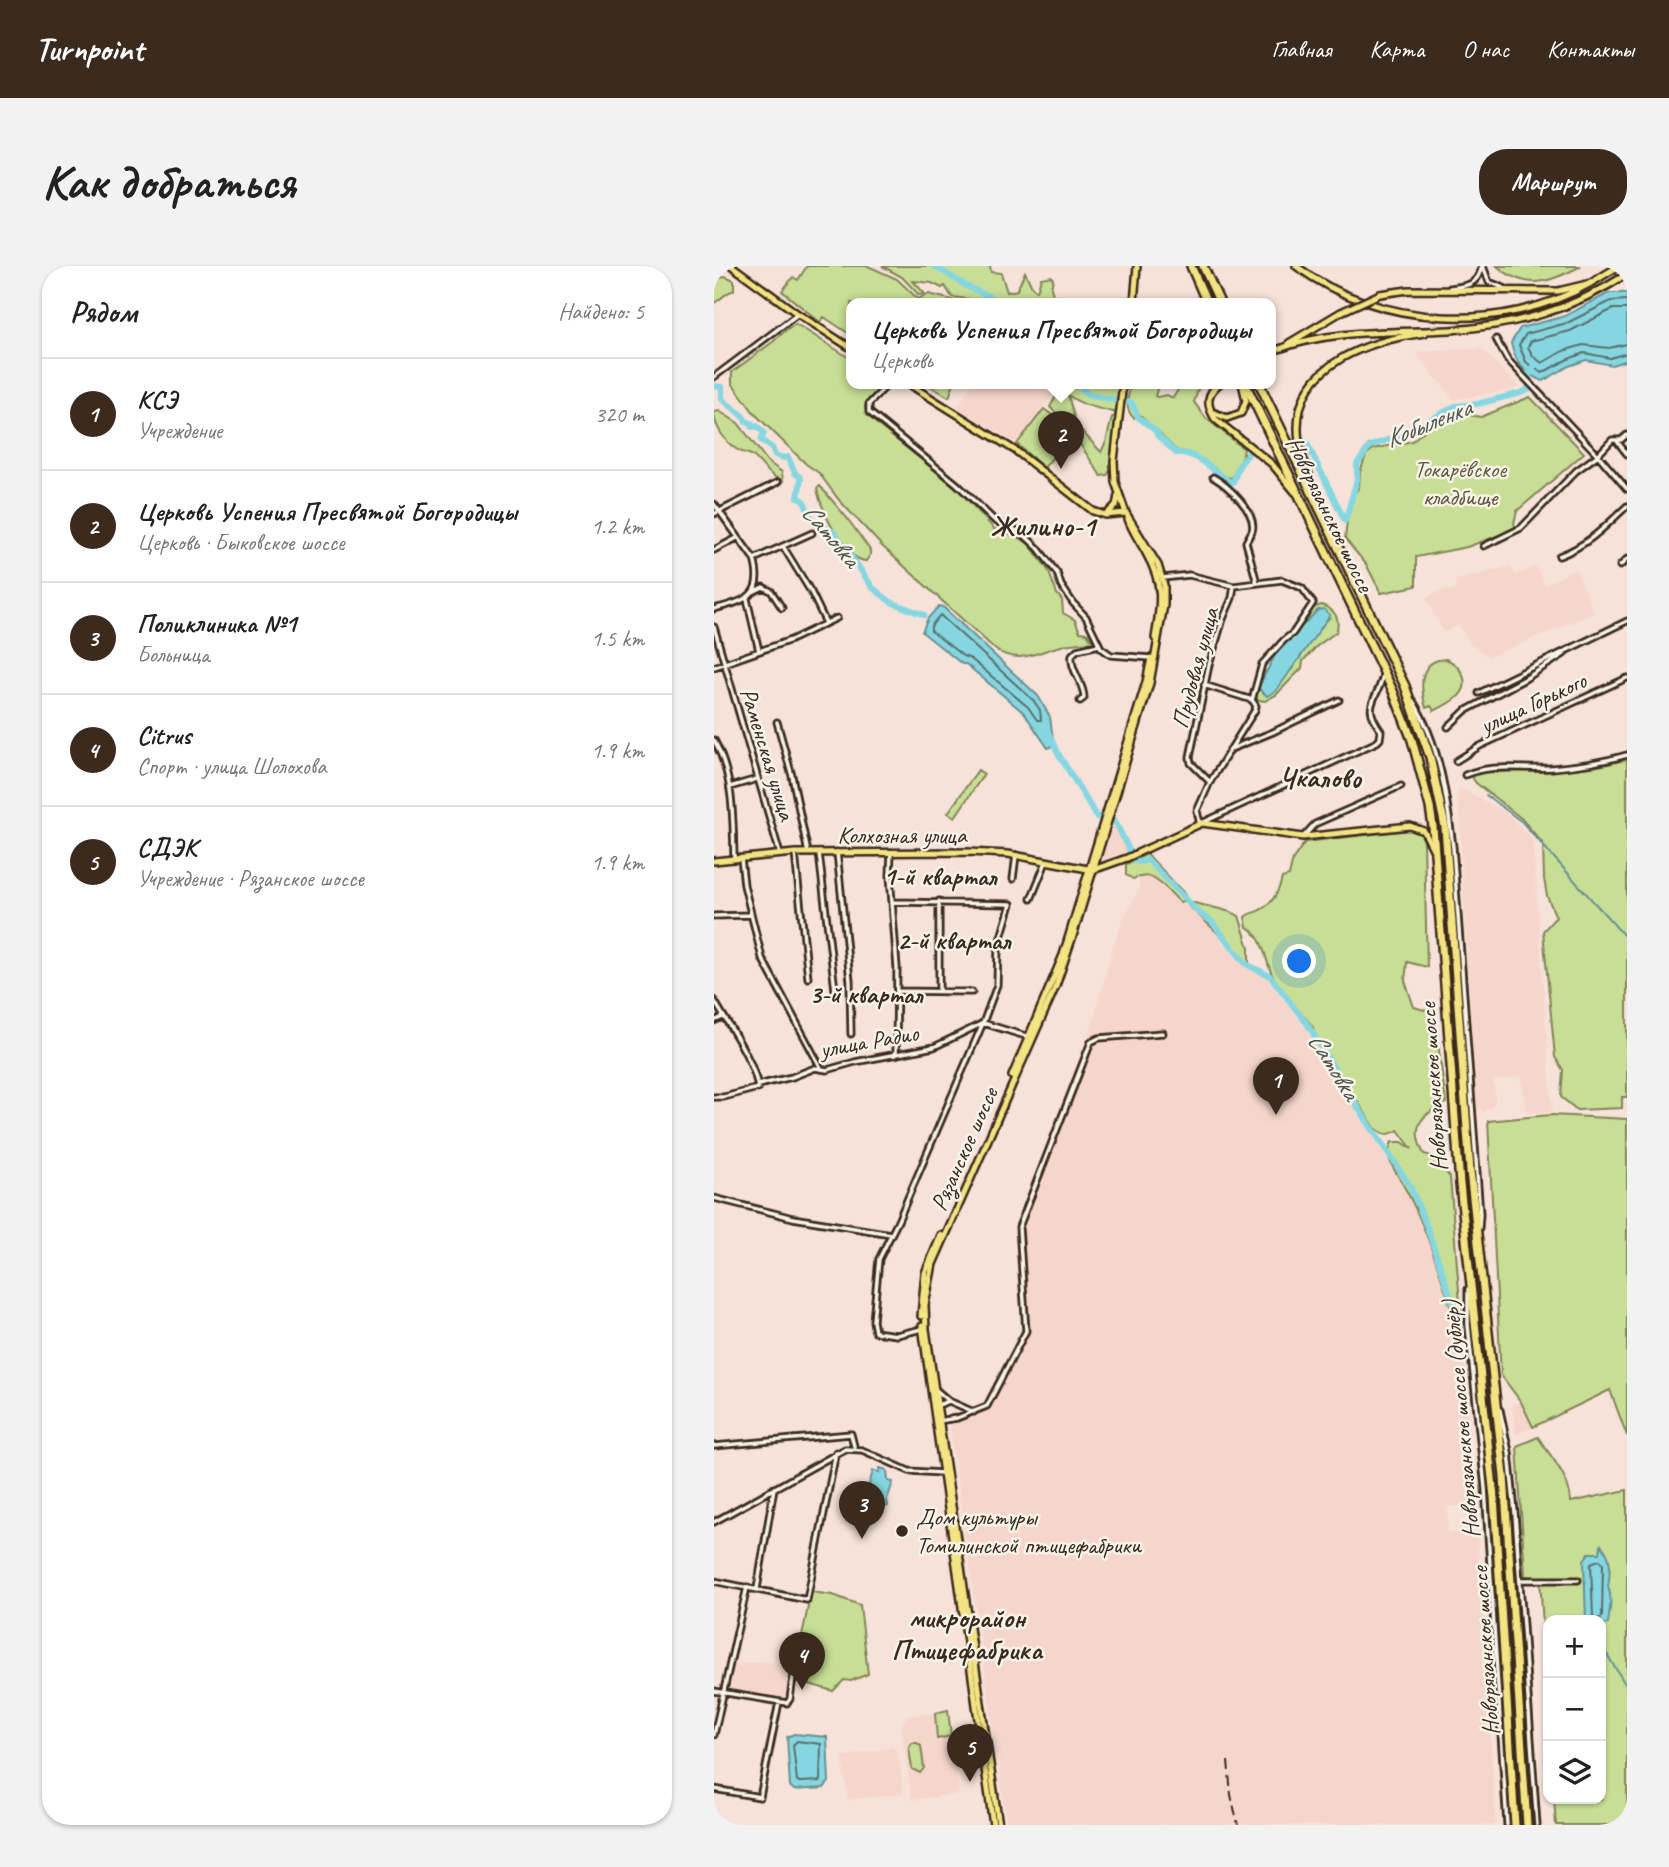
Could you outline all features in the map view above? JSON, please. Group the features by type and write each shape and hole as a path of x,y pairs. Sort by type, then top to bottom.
{"highway":[{"path":"1190,266 1205,298"},
{"path":"1203,266 1218,298"},
{"name":"Новорязанское шоссе","path":"1247,389 1384,670 1415,750 1430,807 1451,1084 1494,1497 1515,1825"},
{"name":"Новорязанское шоссе","path":"1262,389 1405,686 1430,757 1445,827 1464,1109 1504,1486 1527,1825"}],"main road":[{"path":"732,266 846,345"},
{"path":"1134,298 1137,266"},
{"path":"1296,266 1325,284 1365,301 1404,311 1470,318 1516,312 1556,301 1619,266"},
{"path":"1321,510 1301,453 1297,429 1301,407 1310,387 1334,363 1364,346 1398,337 1506,324 1542,316 1588,297 1627,274"},
{"path":"1276,350 1341,312 1380,293 1558,290 1591,283"},
{"path":"1279,349 1318,338 1448,330"},
{"path":"917,389 1011,448 1085,506 1119,517 1129,524"},
{"name":"Рязанское шоссе","path":"993,1825 942,1473 938,1405 924,1318 929,1274 1056,986 1146,682 1160,607 1160,585 1153,566 1129,524 1118,494 1114,461 1123,389"},
{"path":"1215,389 1210,394 1209,408 1219,422 1272,464 1301,498"},
{"path":"1209,408 1224,418 1239,415 1246,401 1245,389"},
{"path":"1105,514 1115,508 1118,494"},
{"path":"1105,514 1126,513"},
{"name":"Рязанское шоссе","path":"999,1825 934,1411 921,1305 929,1263 1059,964 1150,683 1164,605 1163,578 1126,513"},
{"path":"1091,870 1127,859 1201,824 1303,837 1410,826 1420,828 1427,835 1435,853"},
{"name":"Колхозная улица","path":"714,861 795,853 968,852 1016,855 1091,870"}],"street":[{"path":"1482,266 1489,282 1499,287 1539,290"},
{"path":"1434,291 1473,283 1482,266"},
{"path":"714,377 798,314"},
{"path":"1496,339 1507,359 1627,489"},
{"path":"883,389 869,404 869,412 957,484 995,521 1022,533 1038,548 1057,573 1073,603 1086,617 1099,645 1111,655 1151,658"},
{"path":"1484,546 1521,528 1576,471 1598,455 1612,440 1621,440 1627,435"},
{"path":"1616,440 1627,454"},
{"path":"1213,477 1234,495 1251,519 1251,532 1246,542 1257,583"},
{"path":"717,512 778,482"},
{"path":"714,504 717,512 754,559 757,576 752,594"},
{"path":"1559,556 1576,550 1590,540 1627,506"},
{"path":"754,559 812,534"},
{"path":"714,550 737,538"},
{"path":"783,548 811,592 826,623"},
{"path":"1620,566 1627,559"},
{"name":"Прудовая улица","path":"1163,578 1189,575 1234,586 1209,665 1190,757 1191,763 1210,782"},
{"path":"1234,586 1282,580 1301,588 1314,603 1293,634 1262,664 1252,700"},
{"path":"714,609 747,599 765,587 782,608"},
{"path":"747,599 759,651"},
{"path":"714,667 791,640 837,618"},
{"path":"1479,693 1627,621"},
{"name":"Раменская улица","path":"714,627 780,854"},
{"path":"1080,701 1084,698 1084,692 1072,665 1072,655 1077,650 1099,645"},
{"path":"1448,727 1465,710 1525,679 1573,648"},
{"path":"1205,685 1252,700 1256,706 1210,782 1197,811 1201,824 1377,742 1381,731 1371,717 1371,711 1384,670"},
{"name":"улица Горького","path":"1456,761 1480,746 1627,678"},
{"path":"1231,749 1339,700"},
{"path":"777,722 792,776 808,853"},
{"path":"714,740 727,767 738,858 762,958 821,1068"},
{"path":"1465,775 1492,768 1552,768 1627,755"},
{"path":"730,787 757,779"},
{"path":"1303,837 1315,824 1401,786"},
{"path":"837,852 850,981 851,1034"},
{"path":"891,852 897,991 896,1055"},
{"path":"795,853 808,978"},
{"path":"819,853 835,990"},
{"path":"1013,879 1016,855"},
{"path":"1031,898 1047,860"},
{"path":"939,901 939,991"},
{"path":"893,902 1011,904 999,947 997,985 984,1023 877,1267 873,1321 875,1332 897,1335 922,1329"},
{"path":"714,916 751,915"},
{"path":"897,991 972,992"},
{"path":"714,1000 753,1070 758,1087"},
{"path":"714,1021 723,1017"},
{"path":"984,1023 1029,1037"},
{"name":"улица Радио","path":"714,1097 724,1097 821,1068 827,1070 934,1047 984,1023"},
{"path":"937,1421 961,1417 989,1403 1026,1331 1019,1227 1091,1042 1099,1038 1163,1033"},
{"path":"714,1198 793,1218 891,1234"},
{"name":"Новорязанское шоссе (дублёр)","path":"1468,1262 1468,1325 1485,1489 1507,1825"},
{"name":"Новорязанское шоссе (дублёр)","path":"1494,1384 1509,1452 1537,1825"},
{"path":"936,1389 949,1401 974,1412"},
{"path":"934,1411 938,1405 949,1401"},
{"path":"959,1404 962,1409 961,1417"},
{"path":"714,1446 851,1434 853,1447"},
{"path":"714,1522 836,1451 853,1447 909,1471 942,1473"},
{"path":"714,1581 805,1600 808,1598 836,1451"},
{"path":"757,1589 774,1488"},
{"path":"1519,1580 1578,1580"},
{"path":"714,1735 747,1587"},
{"path":"714,1691 787,1703 790,1699 795,1663"},
{"path":"714,1789 756,1798 762,1795 779,1702"}],"shaded area":[{"path":"1481,348 1520,388 1454,400 1415,352"},
{"path":"969,389 1056,389 1017,444 957,407"},
{"path":"1511,566 1515,575 1536,566 1545,585 1576,568 1594,613 1489,657 1470,644 1459,625 1444,633 1426,598 1445,589 1456,589 1456,580"},
{"path":"1460,787 1506,813 1533,840 1552,1112 1526,1113 1521,1076 1494,1081 1495,1102 1492,1107 1482,1112 1482,1109 1477,1108 1465,930 1462,823 1459,817"},
{"path":"1111,824 1115,824 1129,853 1106,864 1101,856"},
{"path":"1152,877 1163,884 1197,913 1241,963 1266,976 1312,1036 1388,1159 1410,1196 1430,1247 1457,1327 1465,1367 1474,1501 1470,1505 1447,1507 1448,1533 1471,1532 1477,1535 1496,1825 1007,1825 949,1422 986,1409 1026,1330 1019,1227 1063,1119 1073,1080 1089,1037 1112,950 1123,919 1139,889 1139,878"},
{"path":"1521,1402 1533,1427 1516,1435 1512,1404"},
{"path":"767,1661 791,1669 786,1696 771,1698 731,1689 734,1665"},
{"path":"935,1713 937,1738 951,1736 959,1794 912,1800 901,1725 907,1716"},
{"path":"894,1747 895,1752 898,1751 903,1794 848,1800 842,1757"}],"green space":[{"path":"807,266 868,266 897,279 917,298 846,298 846,332 824,317 820,322 782,291 793,277 798,280"},
{"path":"882,266 990,266 991,272 1001,273 1007,292 1017,290 1025,272 1037,291 1041,278 1051,276 1054,298 952,297 945,286 942,288 932,283 913,281 925,294 919,295 902,277"},
{"path":"1497,266 1581,266 1558,277 1538,282 1518,279"},
{"path":"714,271 720,278 725,276 734,280 734,290 714,303"},
{"path":"929,294 945,298 920,298"},
{"path":"796,324 846,356 846,389 880,389 865,406 866,413 957,488 994,529 1018,537 1029,544 1048,570 1062,600 1063,613 1075,620 1080,632 1087,633 1093,642 1065,645 1022,657 1005,655 996,650 882,546 839,500 819,473 806,464 755,414 732,383 732,372"},
{"path":"935,389 952,389 949,397"},
{"path":"1119,389 1116,413 1085,404 1068,395 1074,417 1070,422 1064,421 1050,407 1059,391"},
{"path":"1130,389 1157,389 1155,396 1167,395 1173,398 1178,389 1198,389 1194,402 1206,418 1244,449 1232,478 1225,477 1208,463 1176,450 1139,414 1134,418 1128,407"},
{"name":"Токарёвское кладбище","path":"1530,397 1584,453 1517,511 1514,523 1516,529 1467,547 1416,557 1416,586 1381,593 1366,564 1345,539 1348,512 1359,487 1360,472 1366,455 1373,449 1412,441 1451,412 1481,417"},
{"path":"1044,409 1056,418 1077,443 1063,458 1057,452 1044,468 1017,444"},
{"path":"719,411 738,423 768,462 782,472 783,481 770,474 753,456 727,441 715,418 714,412"},
{"path":"1116,416 1110,471 1101,476 1072,432 1074,427 1080,429 1101,452 1112,417"},
{"path":"820,486 870,550 866,561 849,552 834,532 819,497 817,488"},
{"path":"1321,605 1336,615 1336,632 1317,646 1303,661 1302,668 1276,695 1265,701 1258,700 1255,695 1261,673 1266,671 1259,688 1263,693 1292,669 1328,619 1303,626 1298,631 1309,616 1310,609"},
{"path":"1446,659 1456,665 1463,674 1463,691 1434,711 1431,706 1426,708 1423,676 1430,664"},
{"path":"1627,759 1627,1097 1622,1097 1622,1108 1577,1110 1561,1097 1563,1070 1555,1057 1543,931 1556,917 1547,896 1543,844 1522,819 1472,777 1477,773 1592,767"},
{"path":"978,770 984,774 955,817 948,813"},
{"path":"1408,830 1419,833 1424,842 1427,967 1407,962 1405,981 1414,1007 1434,1013 1446,1103 1430,1112 1420,1122 1418,1136 1424,1154 1432,1156 1450,1177 1461,1316 1460,1326 1457,1327 1426,1234 1389,1157 1392,1142 1402,1142 1412,1149 1398,1130 1386,1134 1375,1128 1333,1064 1313,1027 1275,980 1262,945 1247,927 1245,917 1271,901 1282,878 1289,876 1293,859 1305,842"},
{"path":"1147,854 1185,894 1184,901 1180,902 1154,878 1148,876 1133,879 1126,875 1126,864"},
{"path":"1189,901 1239,916 1249,948 1249,964 1243,963 1224,939 1189,906"},
{"path":"1551,1115 1627,1119 1627,1436 1610,1390 1533,1427 1521,1402 1501,1375 1488,1121"},
{"path":"1538,1437 1563,1475 1571,1502 1627,1490 1627,1825 1556,1825 1554,1804 1606,1804 1606,1615 1543,1615 1543,1626 1540,1578 1525,1576 1517,1446"},
{"path":"811,1592 833,1595 860,1605 868,1674 851,1681 844,1680 833,1691 809,1684 808,1680 797,1682 797,1660"},
{"path":"948,1710 951,1736 937,1739 935,1713"},
{"path":"912,1743 921,1746 924,1768 920,1773 912,1769 909,1748"}],"water":[{"path":"1609,293 1627,293 1627,360 1612,365 1586,360 1543,381 1522,367 1511,343 1520,328 1565,316"},
{"path":"939,606 1038,696 1050,717 1053,739 1051,747 1048,748 1024,713 966,664 962,664 922,632 928,618"},
{"path":"1324,609 1330,615 1276,691 1267,696 1258,688 1277,651 1318,610"},
{"path":"880,1468 887,1470 888,1481 893,1482 887,1500 888,1506 870,1507 868,1489 873,1471 880,1472"},
{"path":"1601,1545 1609,1560 1610,1570 1610,1601 1606,1624 1606,1615 1586,1615 1584,1560 1589,1553 1600,1553"},
{"path":"794,1734 827,1737 829,1782 824,1788 794,1790 790,1786 787,1737"}],"waterway":[{"name":"Кобыленка","path":"934,266 991,298"},
{"name":"Кобыленка","path":"1303,440 1307,443 1345,521 1357,480 1357,464 1370,446 1407,433 1455,406 1477,404 1528,390 1529,374 1533,368"},
{"name":"Сатовка","path":"714,386 722,387 722,398 746,421 752,423 752,427 757,426 764,433 761,440 772,448 775,455 788,457 795,473 801,478 798,497 803,500 813,520 835,533 873,588 891,602 924,615"},
{"name":"Кобыленка","path":"1082,389 1088,395 1132,403 1138,417 1157,432 1176,453 1197,458 1231,483 1248,454"},
{"name":"Сатовка","path":"1049,734 1097,817"},
{"path":"1486,795 1522,822 1627,939"},
{"name":"Сатовка","path":"1113,820 1130,852"},
{"name":"Сатовка","path":"1134,860 1148,860 1198,912 1212,922 1246,964 1270,976 1308,1025 1410,1186 1427,1227 1461,1328"},
{"path":"1606,1653 1627,1687"}],"railway":[{"path":"1228,1761 1231,1795 1238,1825"}],"place":[{"name":"Церковь Успения Пресвятой Богородицы","path":"1061,469"},
{"name":"КСЭ","path":"1276,1115"},
{"name":"Дом культуры Томилинской птицефабрики","path":"902,1531"},
{"name":"Поликлиника №1","path":"862,1539"},
{"name":"Citrus","path":"802,1690"},
{"name":"СДЭК","path":"970,1782"}],"district":[{"name":"Жилино-1","path":"1043,525"},
{"name":"Чкалово","path":"1320,777"},
{"name":"1-й квартал","path":"940,876"},
{"name":"2-й квартал","path":"954,940"},
{"name":"3-й квартал","path":"866,994"},
{"name":"микрорайон Птицефабрика","path":"967,1633"}]}
